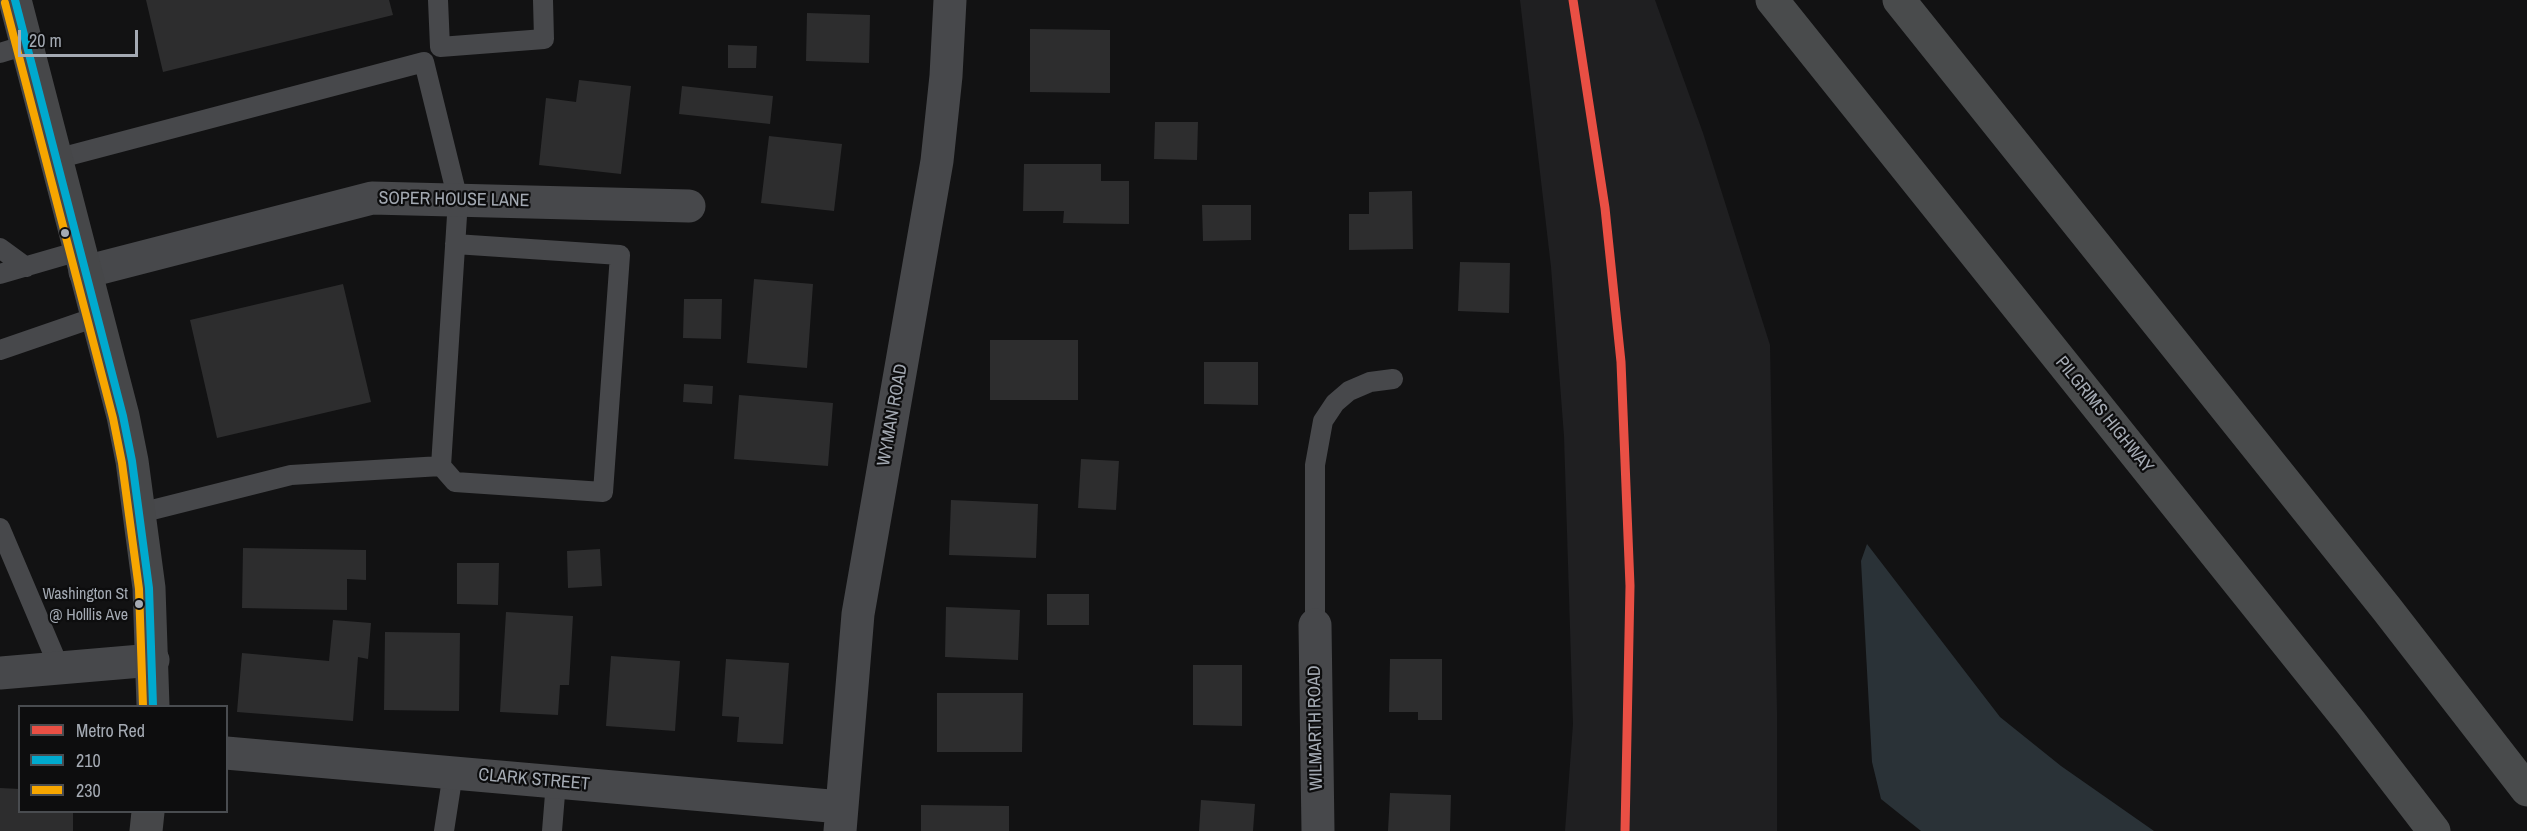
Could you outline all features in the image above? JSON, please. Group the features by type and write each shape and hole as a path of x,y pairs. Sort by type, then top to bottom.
{"highway":[{"name":"PILGRIMS HIGHWAY","path":"1772,0 2351,723 2434,831"},
{"path":"1899,0 2379,599 2527,790"}],"main road":[{"path":"15,0 13,49 56,159 123,416 140,513 149,588 153,705"},
{"path":"146,831 148,813"}],"street":[{"name":"WYMAN ROAD","path":"841,819 860,604 937,161 946,76 950,0"},
{"name":"SOPER HOUSE LANE","path":"82,262 372,198 689,206"},
{"name":"WILMARTH ROAD","path":"1315,625 1318,831"},
{"path":"0,673 153,660"},
{"name":"CLARK STREET","path":"228,753 555,782 841,819"}],"lane":[{"path":"438,0 440,47"},
{"path":"56,159 424,62 440,47 544,39 543,0"},
{"path":"424,62 458,200 455,244 441,466 455,482 603,492 620,255 455,244"},
{"path":"0,248 26,267"},
{"path":"0,274 26,267 82,262"},
{"path":"0,350 96,317"},
{"path":"1315,625 1315,465 1323,421 1335,403 1349,391 1370,382 1393,379"},
{"path":"140,513 291,475 441,466"},
{"path":"0,528 59,667"},
{"path":"444,831 453,772"},
{"path":"552,831 555,782"}],"shaded area":[{"path":"1520,0 1655,0 1703,133 1770,345 1777,831 1565,831 1573,724 1564,436 1551,267"},
{"path":"1867,544 2000,717 2061,766 2154,831 1921,831 1881,799 1872,762 1861,561"}],"building":[{"path":"146,0 389,0 393,15 163,72"},
{"path":"807,13 870,15 869,63 806,61"},
{"path":"1030,29 1110,30 1110,93 1030,92"},
{"path":"728,45 757,46 756,68 728,68"},
{"path":"579,80 631,86 621,174 539,165 546,98 576,102"},
{"path":"682,86 773,96 770,124 679,114"},
{"path":"1155,122 1198,122 1197,160 1154,159"},
{"path":"769,136 842,144 834,211 761,203"},
{"path":"1024,164 1101,164 1101,181 1129,181 1129,224 1063,223 1064,211 1023,211"},
{"path":"1412,191 1413,249 1349,250 1349,214 1369,214 1369,192"},
{"path":"1202,205 1251,205 1251,240 1203,241"},
{"path":"1460,262 1510,263 1509,313 1458,311"},
{"path":"754,279 813,284 807,368 747,363"},
{"path":"343,284 371,402 217,438 190,320"},
{"path":"684,299 722,299 721,339 683,338"},
{"path":"990,340 1078,340 1078,400 990,400"},
{"path":"1204,362 1258,362 1258,405 1204,404"},
{"path":"684,384 713,386 712,404 683,402"},
{"path":"739,395 833,403 828,466 734,459"},
{"path":"1081,459 1119,461 1116,510 1078,508"},
{"path":"951,500 1038,504 1036,558 949,555"},
{"path":"243,548 366,550 366,580 347,579 347,610 242,608"},
{"path":"600,549 602,586 568,588 567,551"},
{"path":"457,563 499,563 498,605 457,604"},
{"path":"1047,594 1089,594 1089,625 1047,625"},
{"path":"946,607 1020,610 1018,660 945,657"},
{"path":"506,612 573,616 569,685 560,685 558,715 500,712"},
{"path":"333,620 371,623 368,659 358,657 353,721 237,712 242,653 329,661"},
{"path":"385,632 460,633 459,711 384,710"},
{"path":"611,656 680,661 675,731 606,726"},
{"path":"726,659 789,663 783,744 737,742 739,717 722,716"},
{"path":"1390,659 1442,659 1442,720 1418,720 1418,712 1389,712"},
{"path":"1193,665 1242,665 1242,726 1193,725"},
{"path":"937,693 1023,693 1022,752 937,752"},
{"path":"0,788 18,789 18,813 73,813 73,831 0,831"},
{"path":"1390,793 1451,795 1450,831 1388,831"},
{"path":"1201,800 1255,804 1253,831 1199,831"},
{"path":"921,805 1009,806 1009,831 921,831"}],"metro line":[{"name":"Red","path":"1573,0 1605,208 1621,362 1630,586 1625,831"}],"transit line":[{"name":"210","path":"15,0 123,416 132,461 149,588 153,705"},
{"name":"230","path":"5,3 113,418 122,463 139,589 143,705"}],"place":[{"name":"Washington St @ Holllis Ave","path":"139,604"}]}
